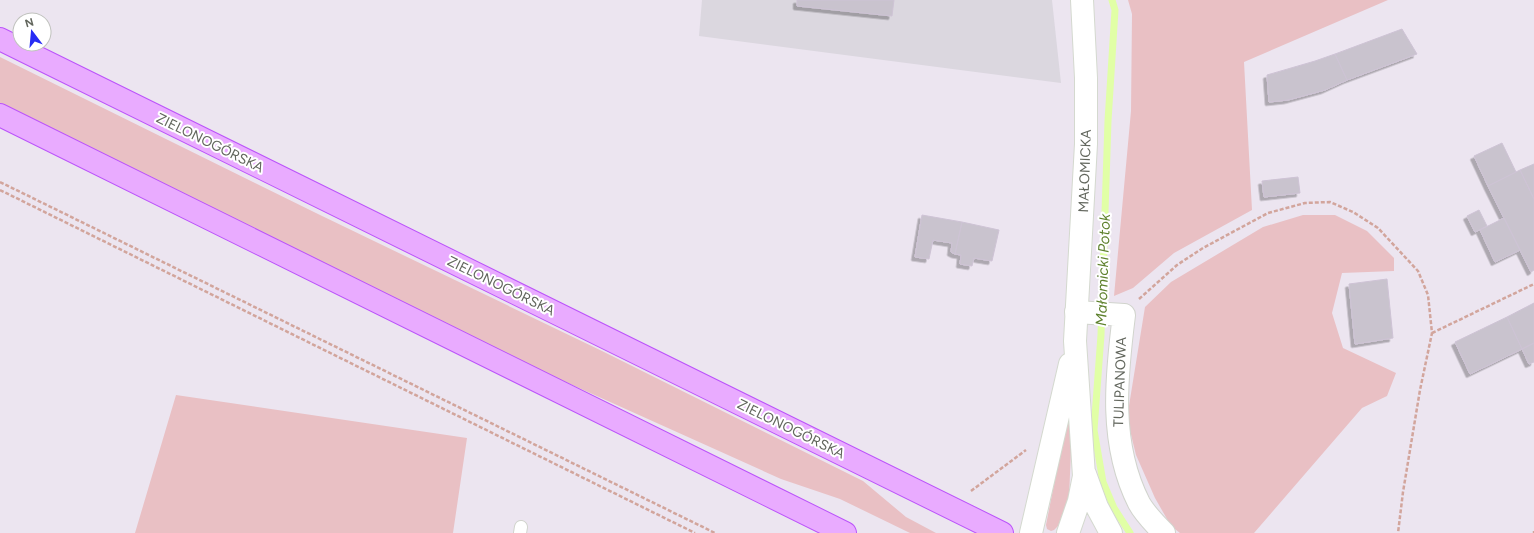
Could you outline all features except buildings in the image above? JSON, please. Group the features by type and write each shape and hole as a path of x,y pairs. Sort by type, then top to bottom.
{"main road":[{"name":"ZIELONOGÓRSKA","path":"0,39 1002,533"},
{"path":"0,115 845,533"}],"street":[{"name":"MAŁOMICKA","path":"1031,533 1075,341 1102,313 1086,144 1086,78 1082,0"},
{"name":"TULIPANOWA","path":"1102,313 1118,372 1117,417 1120,446 1127,473 1139,504 1164,533"},
{"name":"MAŁOMICKA","path":"1068,533 1079,501 1084,471 1075,341"},
{"path":"1084,471 1097,507 1111,533"}],"path":[{"path":"0,182 714,533"},
{"path":"0,190 695,533"},
{"path":"1102,313 1150,288 1177,265 1209,245 1268,213 1305,203 1330,202 1353,212 1378,228 1418,271 1428,295 1432,333 1420,390 1404,484 1398,533"},
{"path":"1432,333 1534,284"},
{"path":"959,512 967,495 1034,444 1051,447"}],"shaded area":[{"path":"702,0 1052,0 1061,83 699,36"},
{"path":"1128,0 1388,0 1244,62 1252,210 1174,253 1133,288 1114,296 1131,111 1132,14"},
{"path":"0,57 318,214 602,351 863,481 906,517 936,533 910,533 840,499 781,479 539,370 0,108"},
{"path":"1303,215 1335,215 1367,231 1394,258 1394,271 1342,273 1332,313 1343,348 1396,373 1387,396 1362,408 1254,533 1180,533 1171,526 1155,498 1136,455 1127,418 1145,307 1171,282 1263,227"},
{"path":"176,395 467,438 453,533 135,533"},
{"path":"1070,403 1073,403 1069,498 1061,523 1051,531 1047,529 1046,525"}],"waterway":[{"name":"Małomicki Potok","path":"1112,0 1115,10 1108,121 1101,335 1094,430 1103,482 1114,508 1130,533"}]}
